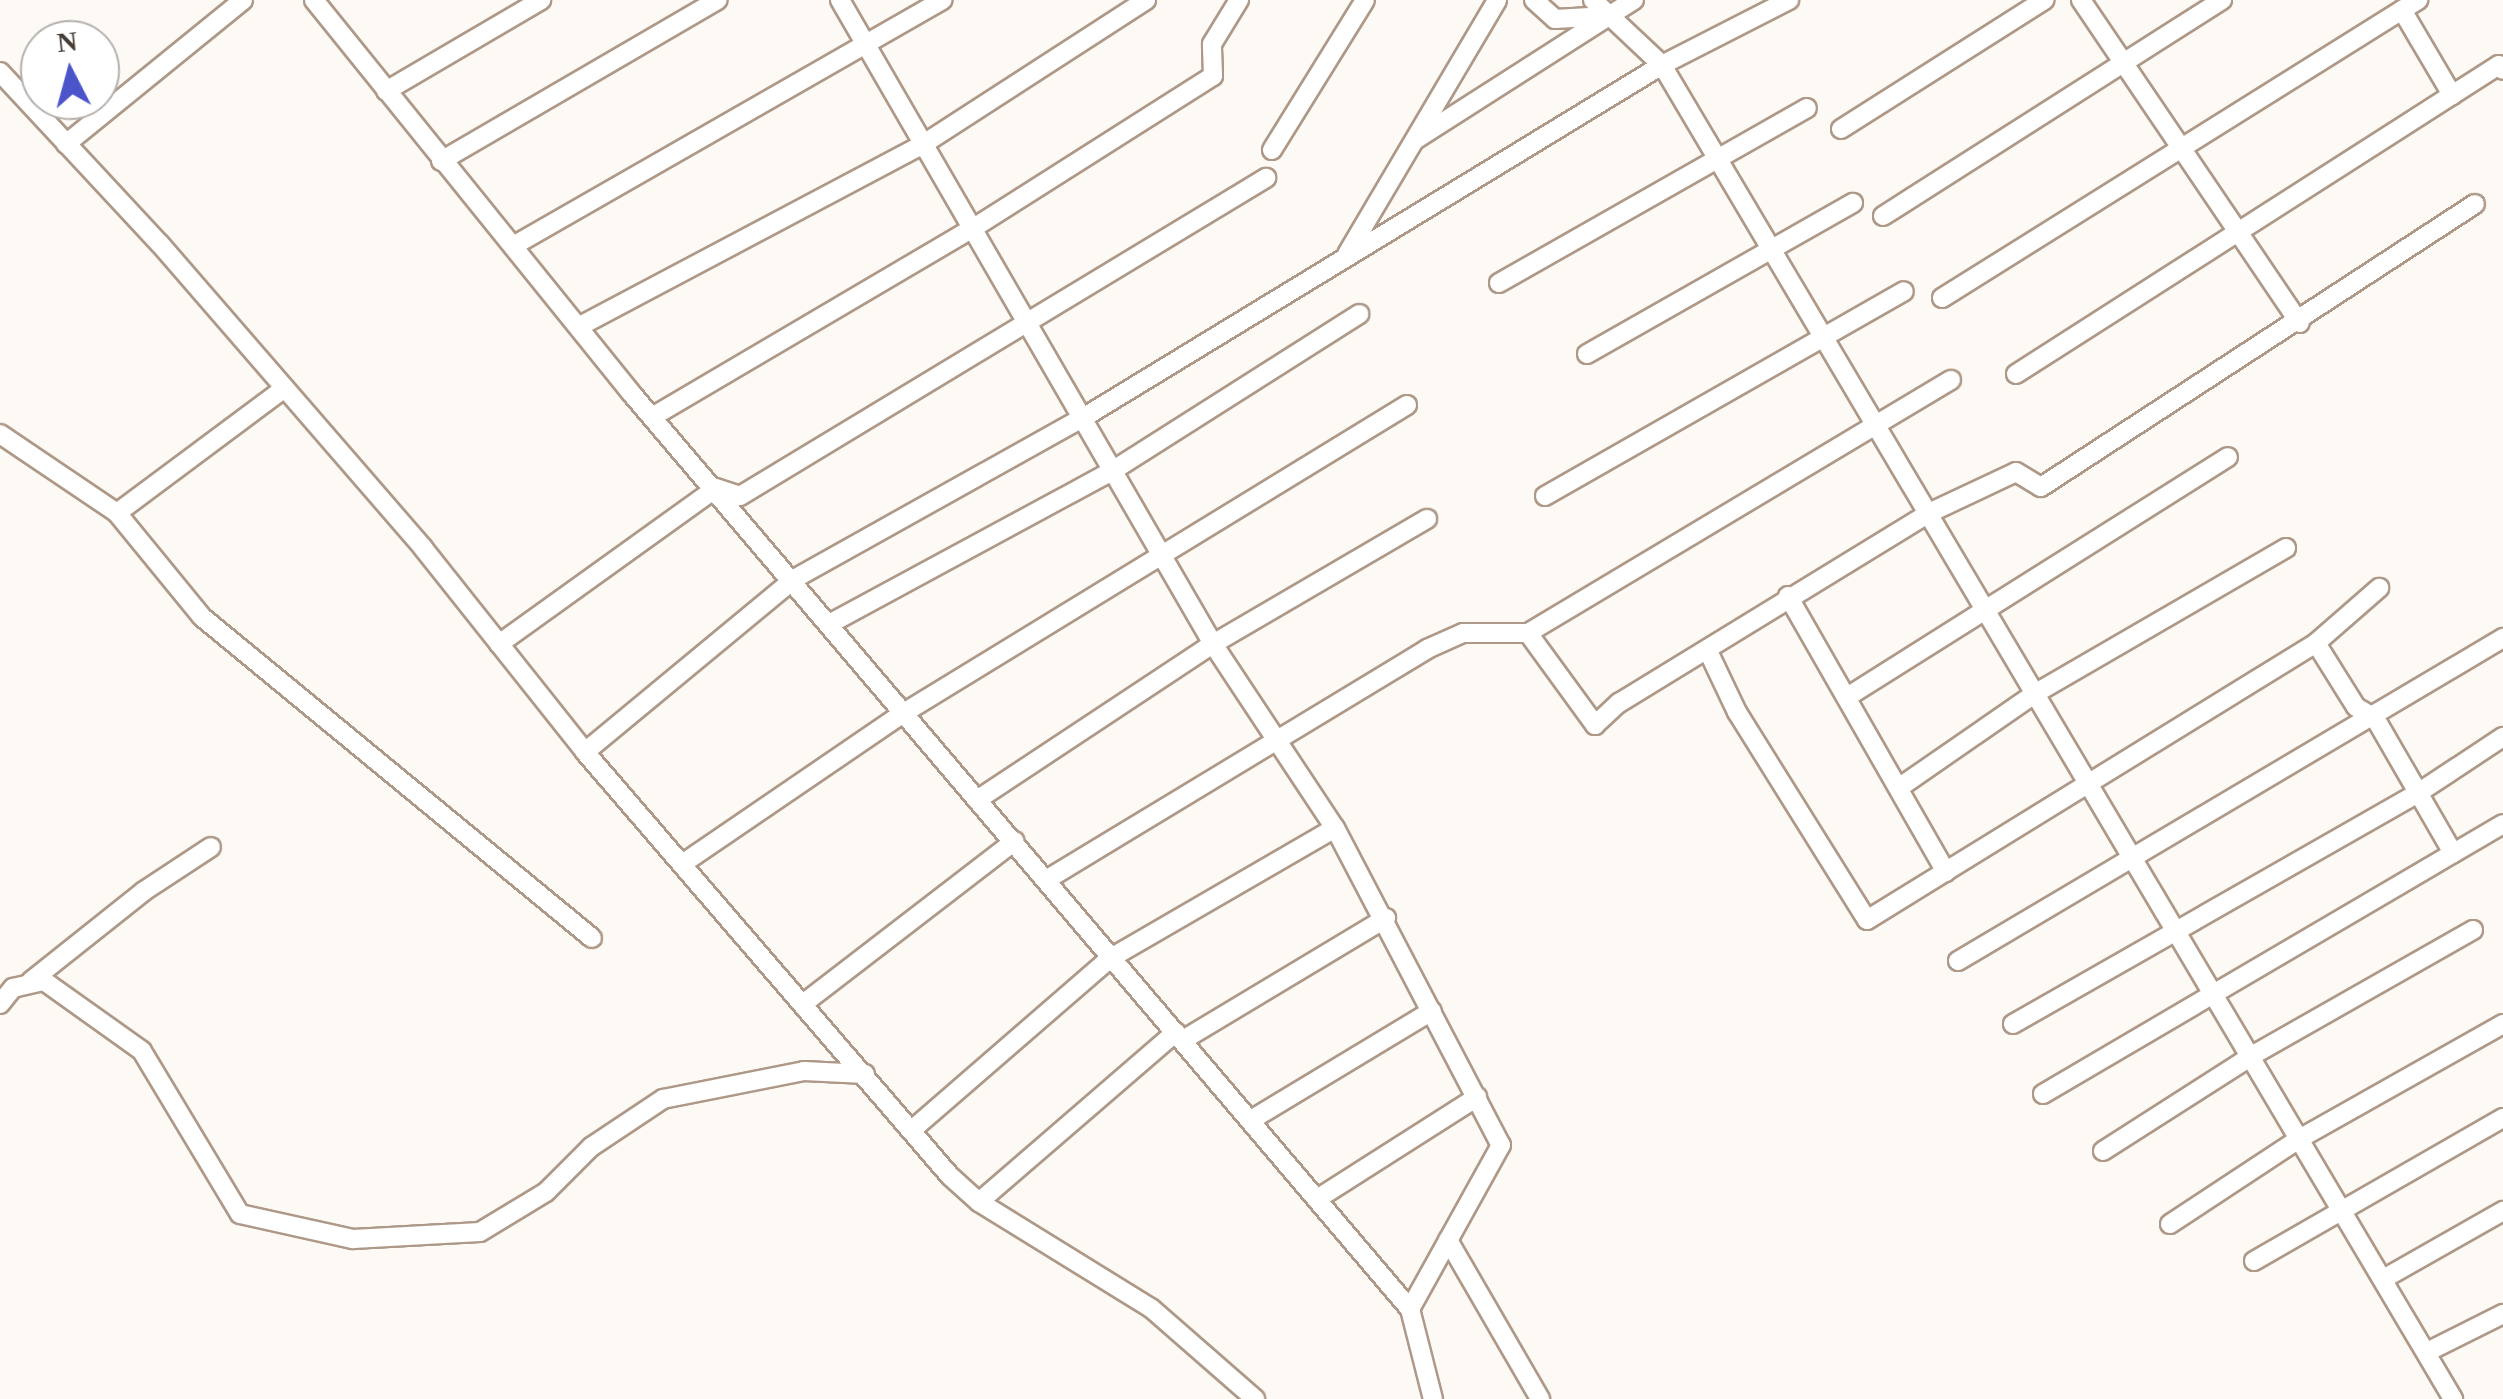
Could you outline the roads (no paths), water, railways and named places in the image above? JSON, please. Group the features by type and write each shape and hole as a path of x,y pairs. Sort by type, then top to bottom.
{"street":[{"path":"66,144 243,0"},
{"path":"314,0 440,161 652,417 794,579 902,714 1015,841 1109,959 1410,1309 1433,1399"},
{"path":"386,92 540,0"},
{"path":"440,161 718,0"},
{"path":"840,0 1086,416 1112,471 1213,644 1335,828 1386,918 1500,1144 1410,1309"},
{"path":"513,246 942,0"},
{"path":"580,326 922,144 1146,0"},
{"path":"652,417 975,227 1213,76 1212,44 1239,0"},
{"path":"1272,150 1365,0"},
{"path":"1347,255 1498,0"},
{"path":"1534,0 1555,19 1610,16"},
{"path":"1593,0 1662,65 1714,160 1827,336 1985,611 2253,1055 2299,1139 2430,1351 2453,1399"},
{"path":"1410,143 1634,0"},
{"path":"585,752 794,579 1086,416 1662,65 1789,0"},
{"path":"1841,130 2044,0"},
{"path":"2081,0 2235,234 2300,322"},
{"path":"1884,216 2222,0"},
{"path":"1942,298 2410,5 2452,95"},
{"path":"2016,374 2499,65 2503,70"},
{"path":"0,72 285,388 585,752 979,1202 1152,1309 1254,1399"},
{"path":"1499,283 1807,108"},
{"path":"716,488 740,496 1030,326 1266,178"},
{"path":"1587,354 1853,203"},
{"path":"1528,633 1595,725 1619,703 1708,652 1788,596 1929,513 2016,472 2041,487 2476,204"},
{"path":"1545,496 1904,291"},
{"path":"831,623 1112,471 1360,314"},
{"path":"1046,880 1427,648 1464,634 1528,633 1880,426 1950,380"},
{"path":"117,513 285,388"},
{"path":"682,864 902,714 1407,405"},
{"path":"0,434 117,513 202,617 592,938"},
{"path":"1847,697 2228,458"},
{"path":"499,644 716,488"},
{"path":"976,800 1213,644 1427,519"},
{"path":"1900,787 2036,693 2286,548"},
{"path":"1708,652 1737,712 1867,920 2088,779 2316,643 2379,588"},
{"path":"1788,596 1946,872"},
{"path":"1958,961 2137,861 2503,638"},
{"path":"2316,643 2356,707 2374,718 2454,853"},
{"path":"2013,1024 2418,793 2503,737"},
{"path":"2043,1094 2503,824"},
{"path":"913,1129 1109,959 1335,828"},
{"path":"803,1004 1015,841"},
{"path":"27,985 144,891 211,847"},
{"path":"979,1202 1179,1036 1386,918"},
{"path":"2103,1151 2253,1055 2473,930"},
{"path":"0,1004 13,988 44,981 142,1051 240,1214 353,1238 480,1232 546,1192 591,1147 664,1099 804,1071 864,1074"},
{"path":"1250,1120 1432,1012"},
{"path":"2170,1224 2299,1139 2503,1024"},
{"path":"1317,1199 1477,1097"},
{"path":"2254,1261 2503,1118"},
{"path":"2386,1278 2503,1211"},
{"path":"1448,1240 1540,1399"},
{"path":"2430,1351 2503,1314"}]}
